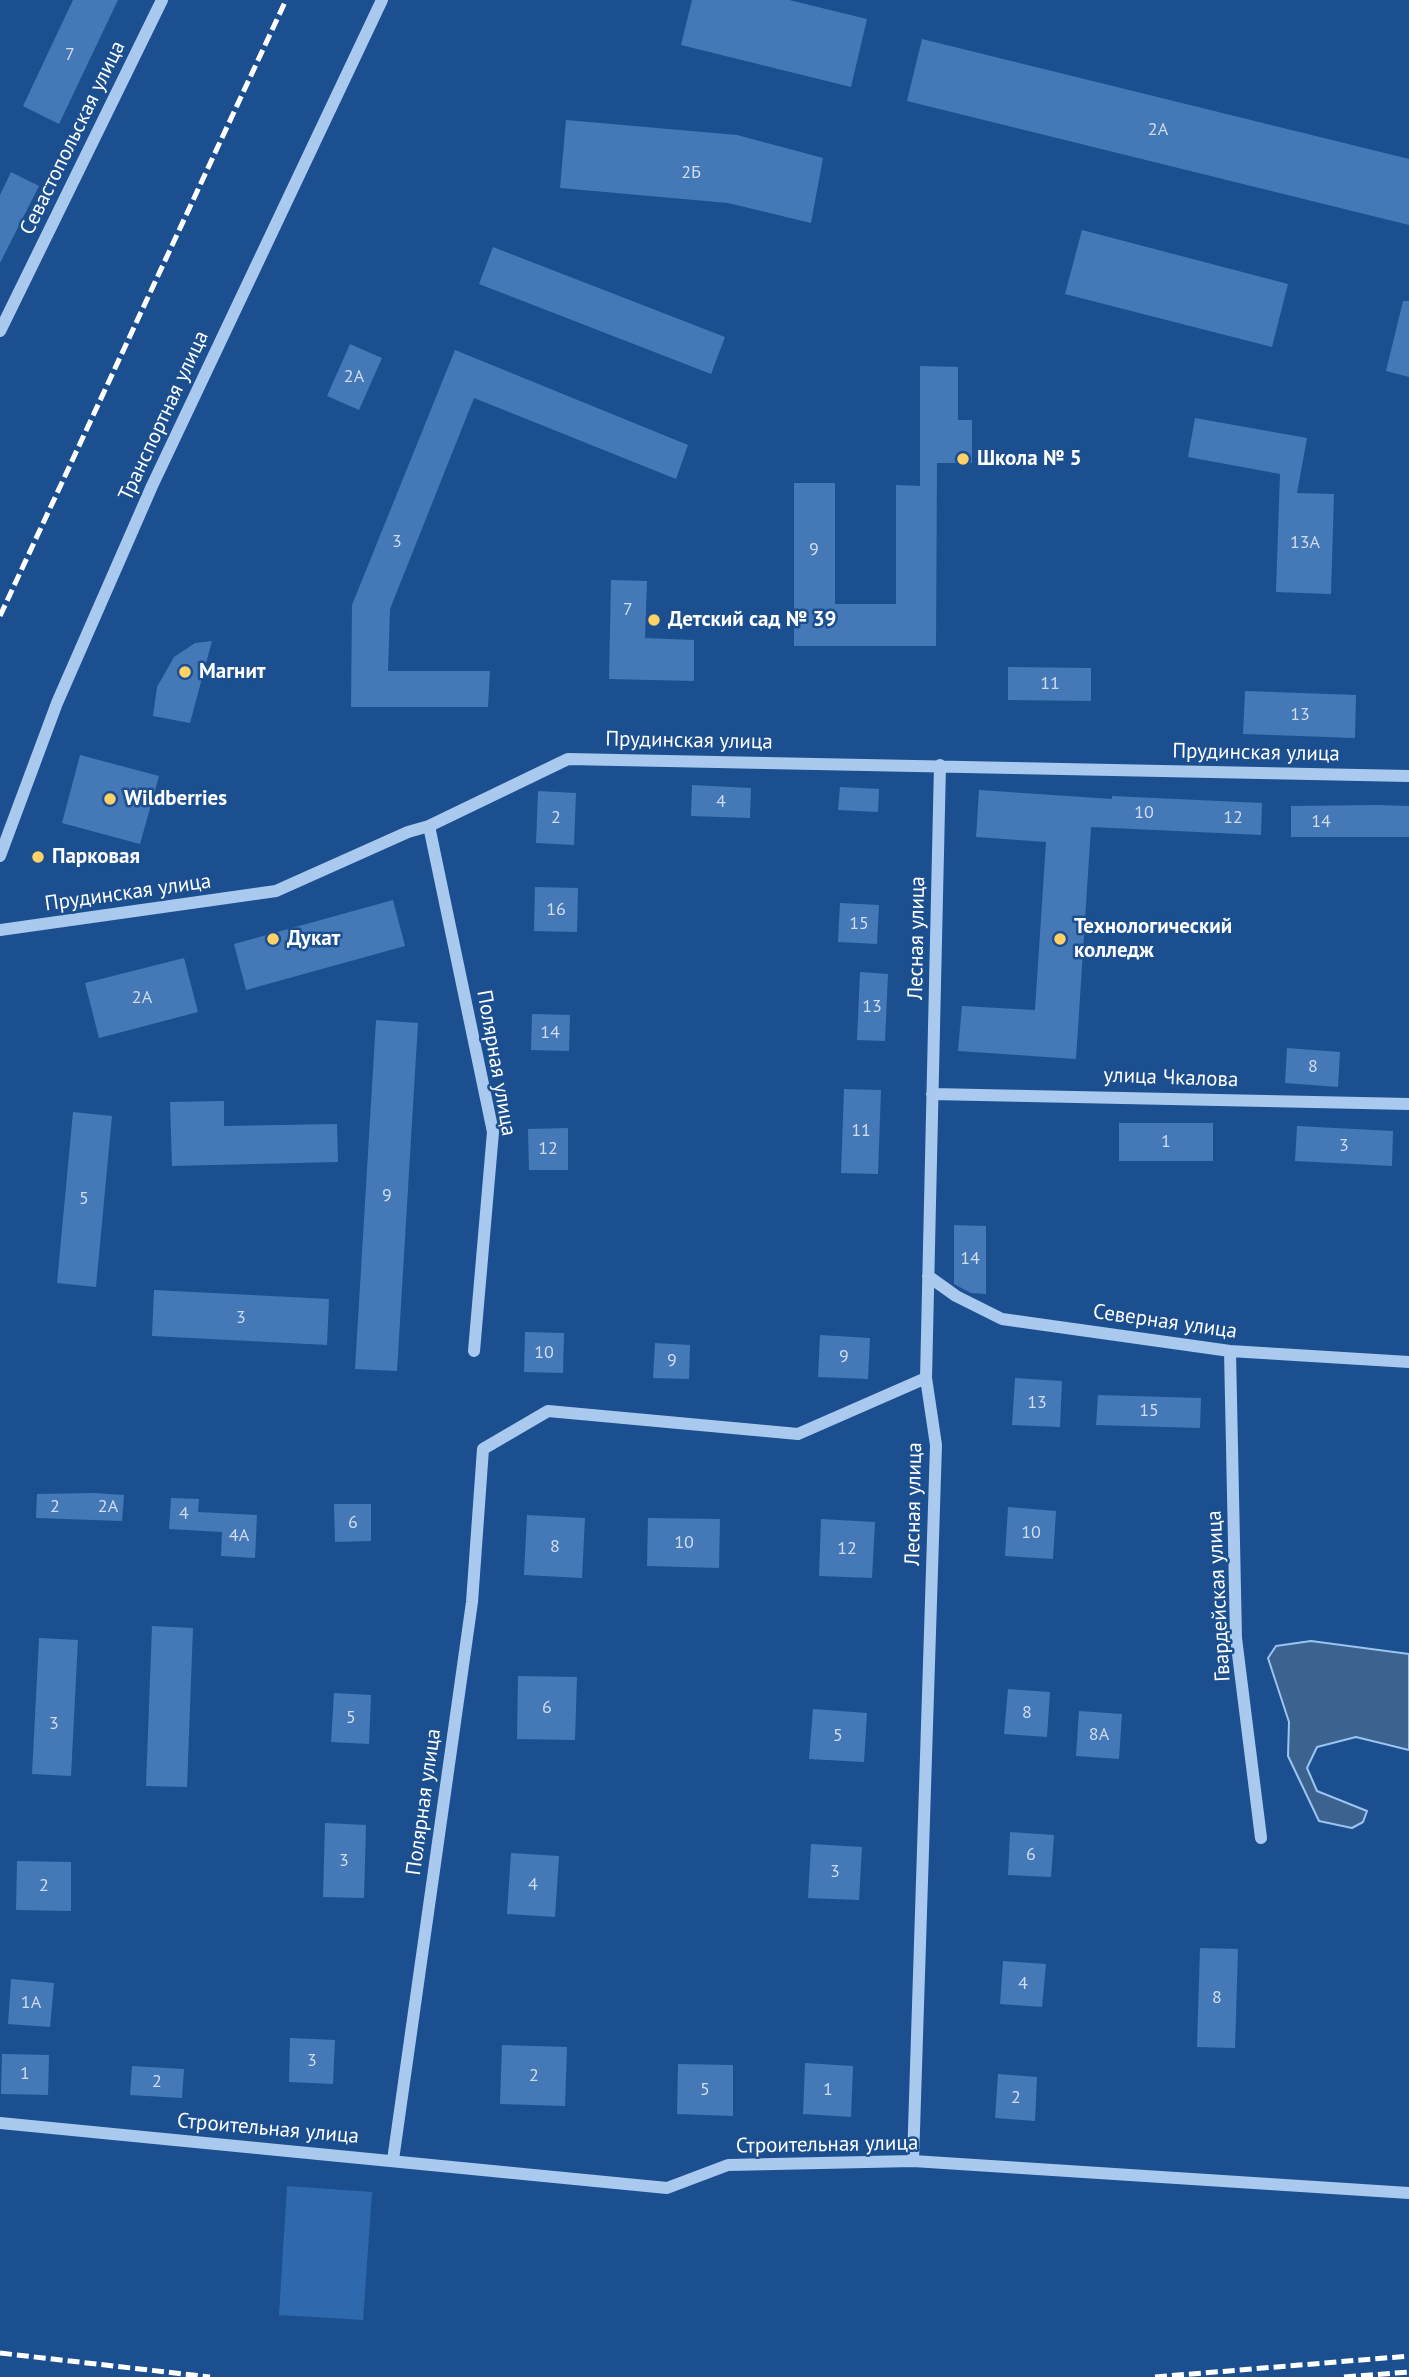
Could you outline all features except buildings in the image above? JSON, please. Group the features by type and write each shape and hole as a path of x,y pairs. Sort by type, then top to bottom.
{"street":[{"name":"Севастопольская улица","path":"0,331 162,0"},
{"name":"Транспортная улица","path":"0,856 57,703 152,486 382,0"},
{"name":"Прудинская улица","path":"0,930 276,891 408,832 429,826 568,759 1409,776"},
{"name":"Лесная улица","path":"913,2161 936,1446 926,1378 940,765"},
{"name":"Полярная улица","path":"429,826 493,1132 474,1351"},
{"name":"улица Чкалова","path":"932,1094 1409,1104"},
{"name":"Северная улица","path":"928,1276 956,1296 1002,1319 1230,1351 1409,1362"},
{"name":"Гвардейская улица","path":"1230,1351 1236,1638 1261,1839"},
{"name":"Полярная улица","path":"393,2160 472,1602 483,1448 548,1411 798,1434 926,1378"},
{"name":"Строительная улица","path":"0,2123 667,2188 728,2165 913,2161 1409,2193"}],"shaded area":[{"path":"1311,1641 1409,1654 1409,1750 1356,1737 1317,1747 1307,1768 1317,1791 1367,1811 1363,1822 1352,1828 1319,1821 1288,1756 1289,1722 1268,1658 1276,1646"},
{"path":"287,2186 372,2192 363,2320 279,2315"}],"railway":[{"path":"0,616 286,0"},
{"path":"0,2353 210,2377"},
{"path":"1155,2377 1409,2356"},
{"path":"1344,2377 1409,2372"}],"place":[{"name":"Школа № 5","path":"963,459"},
{"name":"Детский сад № 39","path":"654,620"},
{"name":"Магнит","path":"185,672"},
{"name":"Wildberries","path":"110,799"},
{"name":"Парковая","path":"38,857"},
{"name":"Дукат","path":"273,939"},
{"name":"Технологический колледж","path":"1060,939"}]}
